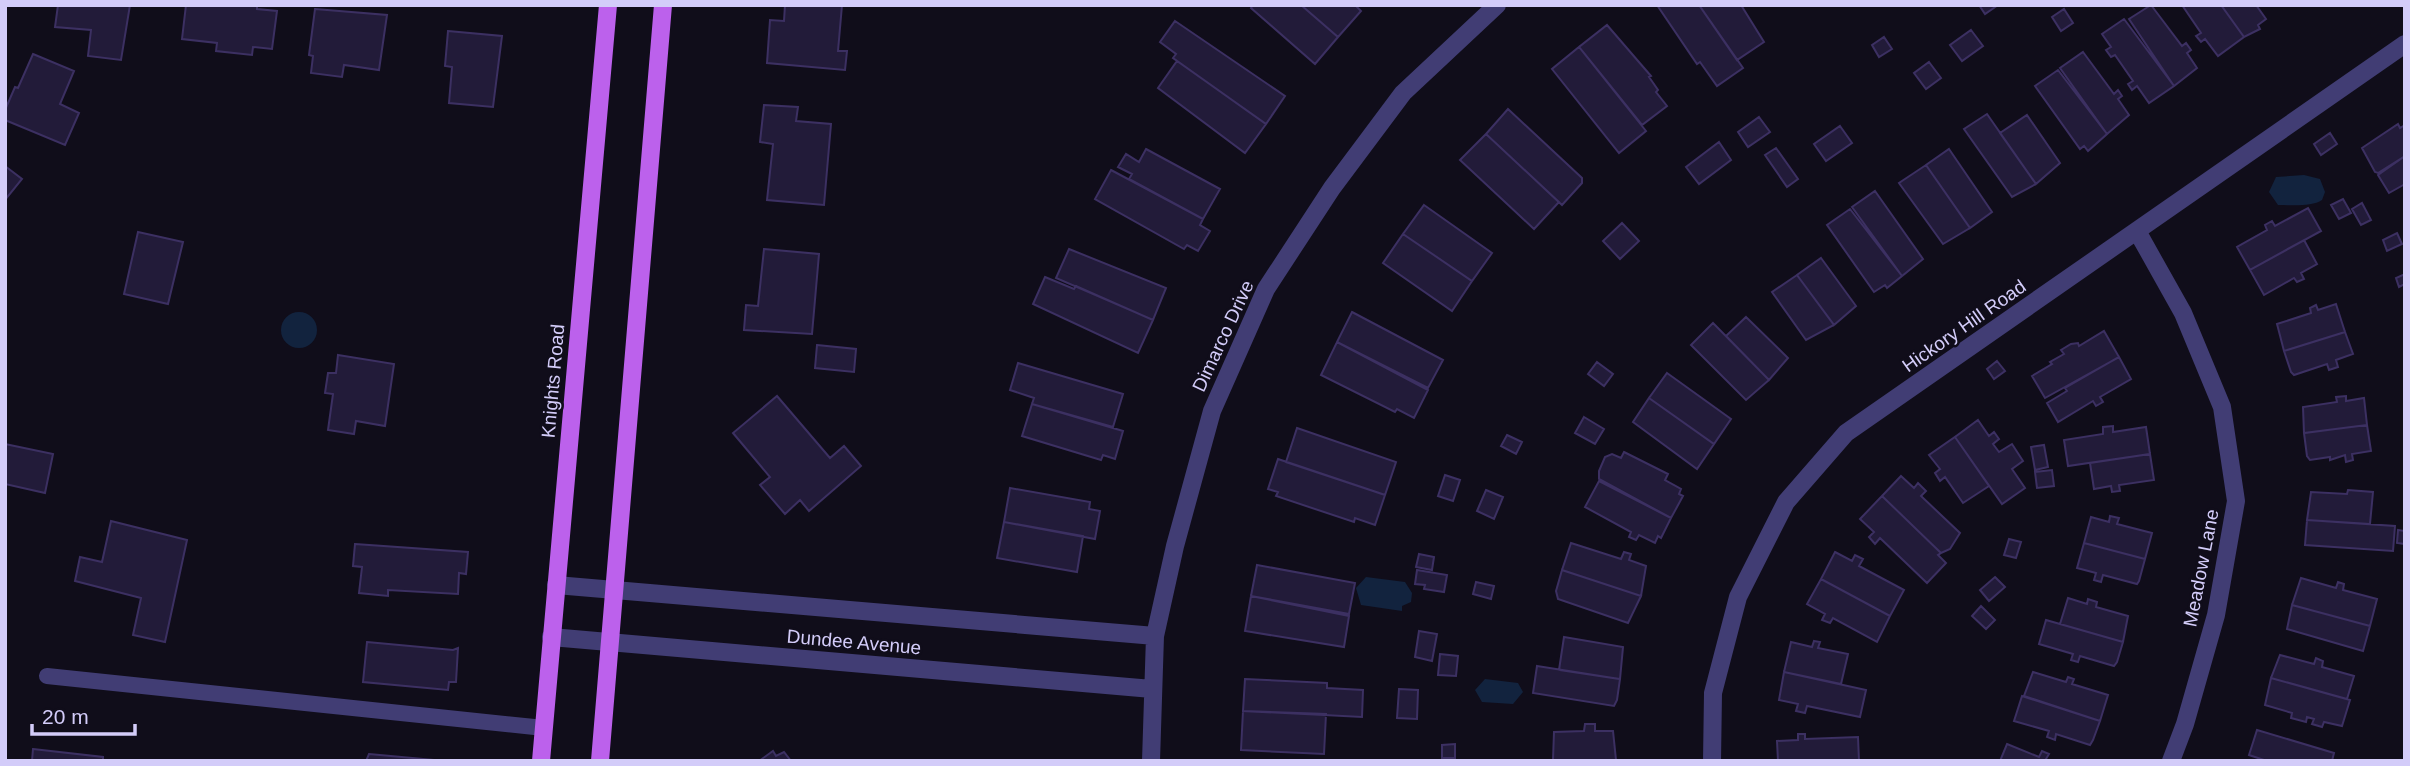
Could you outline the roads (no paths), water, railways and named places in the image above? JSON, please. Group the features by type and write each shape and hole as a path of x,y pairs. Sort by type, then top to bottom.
{"main road":[{"name":"Knights Road","path":"541,761 608,5"},
{"path":"600,761 663,5"}],"street":[{"name":"Dimarco Drive","path":"1151,761 1155,636 1175,545 1212,411 1266,289 1332,188 1404,93 1497,5"},
{"name":"Hickory Hill Road","path":"1712,761 1713,692 1738,597 1786,502 1846,433 2405,44"},
{"name":"Meadow Lane","path":"2137,232 2183,313 2222,407 2236,502 2216,615 2185,724 2171,761"},
{"name":"Dundee Avenue","path":"556,585 1155,636"},
{"name":"Dundee Avenue","path":"551,637 1152,689"}],"lane":[{"path":"47,676 544,728"}],"water":[{"path":"2304,175 2320,179 2325,192 2322,200 2307,205 2278,205 2269,192 2276,177"},
{"path":"299,312 312,317 317,330 312,343 299,348 286,343 281,330 286,317"},
{"path":"1366,577 1405,582 1412,593 1411,602 1402,606 1402,611 1361,605 1356,588"},
{"path":"1485,679 1518,683 1523,692 1513,704 1482,702 1475,690"}]}
